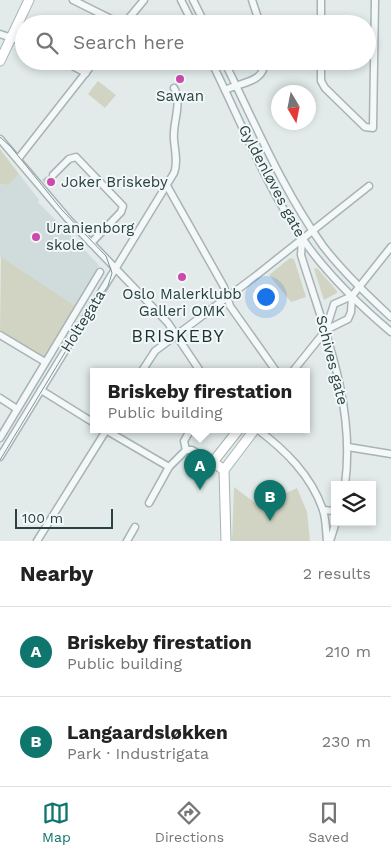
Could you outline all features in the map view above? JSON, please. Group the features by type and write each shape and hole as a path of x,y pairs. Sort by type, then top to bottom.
{"street":[{"path":"22,15 30,0"},
{"path":"73,0 104,15"},
{"path":"130,15 144,0"},
{"path":"181,0 188,15"},
{"path":"193,0 200,15"},
{"path":"252,0 257,15"},
{"path":"321,0 321,15"},
{"path":"375,0 375,15"},
{"path":"0,60 15,30"},
{"path":"0,34 15,39"},
{"path":"80,70 86,73"},
{"path":"18,159 88,70"},
{"name":"Gyldenløves gate","path":"216,70 264,169 302,238 352,296 391,332"},
{"name":"Gyldenløves gate","path":"228,70 282,180 312,230 359,288 391,317"},
{"path":"226,90 263,74 263,70"},
{"path":"321,70 322,84 365,127 372,129 375,122 375,70"},
{"name":"Holtegata","path":"0,457 176,169 174,135 178,96 174,88"},
{"path":"0,139 42,183 91,243 177,335 198,368"},
{"path":"53,175 69,159 76,157 123,206 121,212 91,243"},
{"path":"166,184 224,287 230,306 274,368"},
{"path":"144,368 155,351 369,186"},
{"name":"Schives gate","path":"302,238 301,255 326,330 343,400 348,447 345,481"},
{"path":"295,368 326,330 334,304 352,296 391,247"},
{"name":"Holtegata","path":"0,438 100,272"},
{"path":"326,330 348,319 351,312 352,296"},
{"name":"Holtegata","path":"0,335 45,362"},
{"path":"41,390 90,421"},
{"path":"0,398 17,409"},
{"path":"37,541 104,433"},
{"path":"113,433 169,467"},
{"path":"186,450 184,441 189,433"},
{"path":"213,462 236,433"},
{"path":"226,541 224,470 253,433"},
{"path":"261,433 293,459 310,484 323,510 329,541"},
{"path":"348,447 391,454"},
{"path":"149,503 169,467 186,450 192,450 224,470"},
{"path":"323,510 331,511"},
{"path":"329,541 335,526"},
{"path":"126,541 135,527"}],"shaded area":[{"name":"Uranienborg skole","path":"19,174 39,200 38,202 99,266 75,306 7,264 0,257 0,184 8,185"}],"green space":[{"path":"98,81 116,95 105,108 88,94"},
{"path":"0,149 19,174 8,185 0,184"},
{"path":"1,257 75,306 44,358 0,330"},
{"path":"290,258 294,259 306,297 291,302 269,275"},
{"path":"317,268 337,291 337,293 324,300 314,269"},
{"path":"234,487 259,506 297,488 307,512 310,541 232,541"}],"tunnel":[{"path":"44,182 53,175"}],"tram line":[{"path":"0,137 11,147 62,210 106,256 112,273 108,286 87,316 0,460"}],"place":[{"name":"Sawan","path":"180,79"},
{"name":"Joker Briskeby","path":"51,182"},
{"name":"Uranienborg skole","path":"36,237"},
{"name":"Oslo Malerklubb Galleri OMK","path":"182,277"},
{"name":"Briskeby firestation","path":"200,490"},
{"name":"Langaardsløkken","path":"270,521"}],"district":[{"name":"BRISKEBY","path":"178,335"}]}
